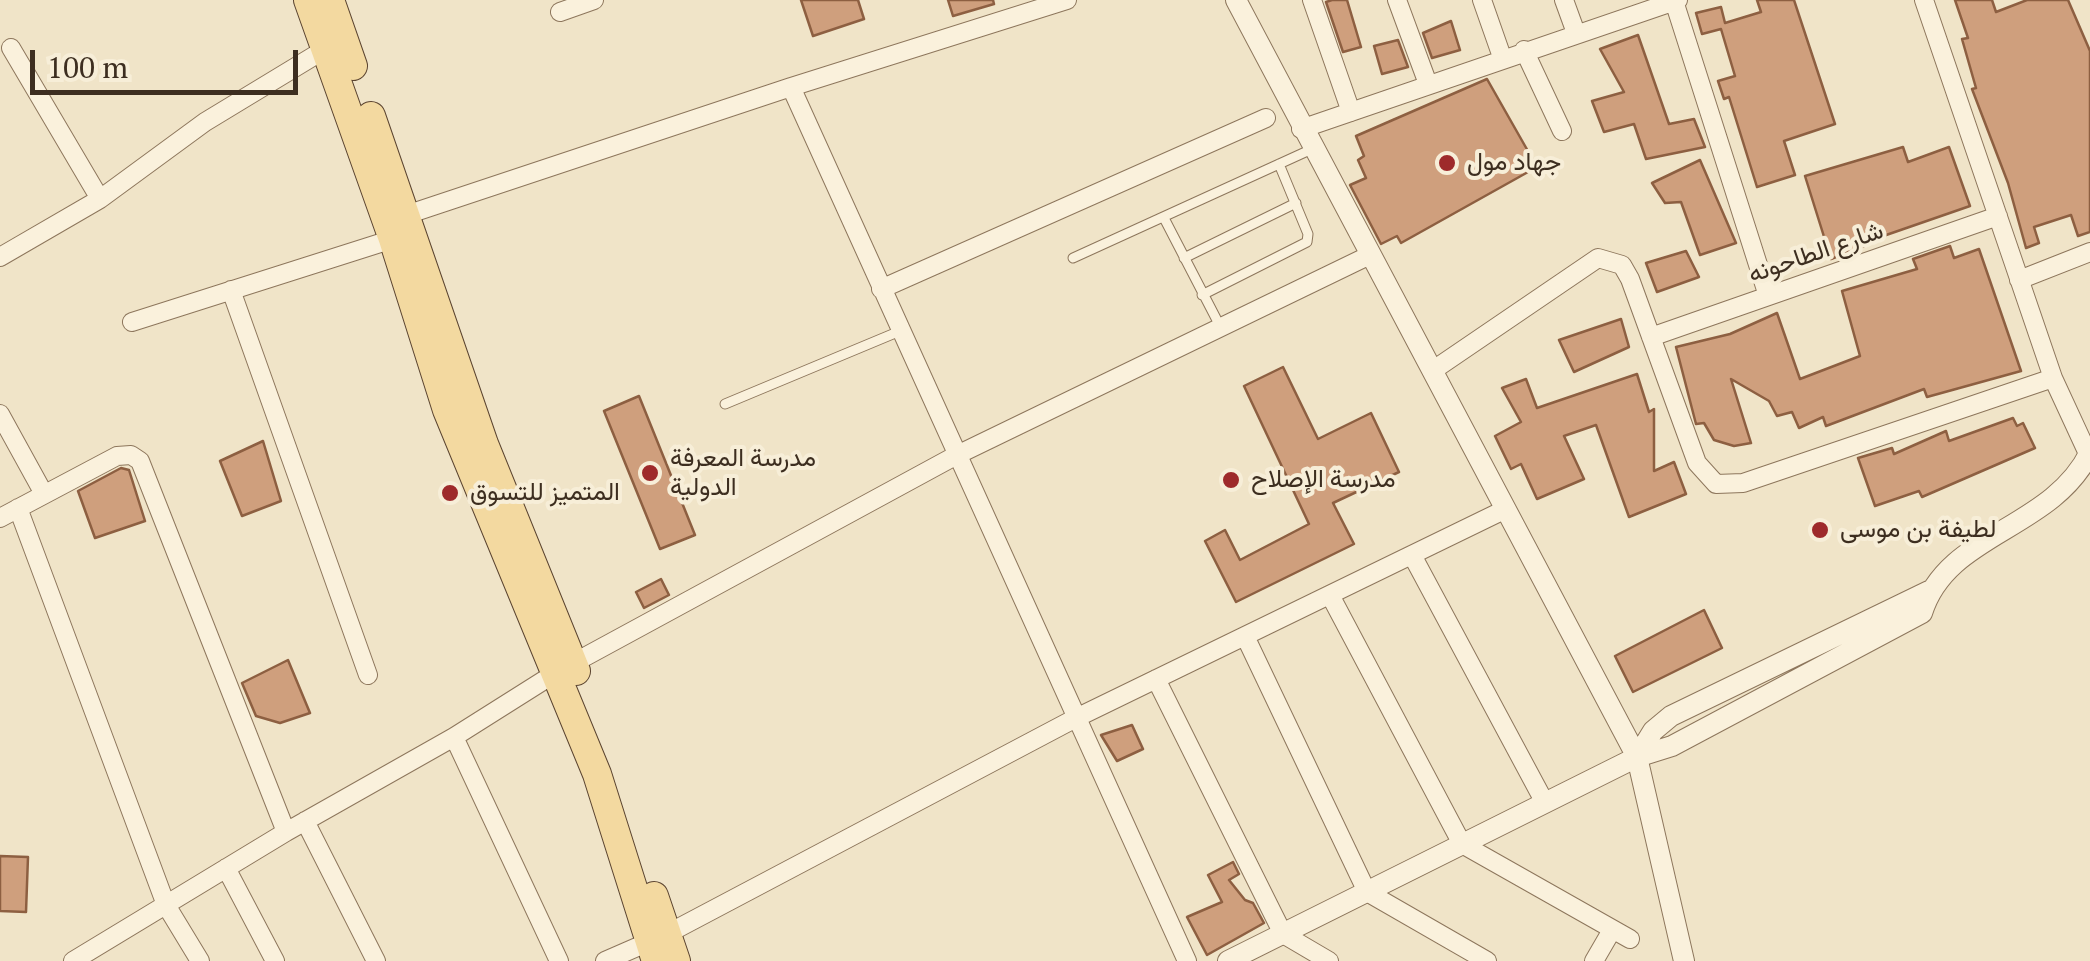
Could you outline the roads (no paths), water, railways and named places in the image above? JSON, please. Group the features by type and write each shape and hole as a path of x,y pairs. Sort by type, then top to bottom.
{"main road":[{"path":"308,0 484,444 566,668 662,950"},
{"path":"330,0 400,227"}],"street":[{"path":"560,12 594,0"},
{"path":"1236,0 1637,757 1684,961"},
{"path":"1312,0 1352,112"},
{"path":"1397,0 1428,84"},
{"path":"1482,0 1502,57"},
{"path":"1564,0 1576,33"},
{"path":"1637,757 1654,731 1671,716 1929,591 1960,557 2053,501 2089,456 2053,378 1924,0"},
{"path":"132,322 231,290 790,87 1062,1"},
{"path":"1301,129 1652,4 1676,1 1768,296"},
{"path":"11,48 100,198"},
{"path":"0,257 100,198 205,122 327,48"},
{"path":"1524,50 1562,131"},
{"path":"790,87 1187,961"},
{"path":"881,289 1266,118"},
{"name":"شارع الطاحونه","path":"1651,336 1998,216"},
{"path":"2020,280 2090,252"},
{"path":"73,961 566,668 956,456 1370,255"},
{"path":"1432,371 1598,258 1622,265 1704,476 1730,486 2053,378"},
{"path":"231,290 313,531 368,674"},
{"path":"0,414 44,494"},
{"path":"0,518 117,456 131,455 140,460 286,832"},
{"path":"18,508 166,904 200,961"},
{"path":"605,961 662,950 1074,719 1506,510"},
{"path":"1412,555 1545,803"},
{"path":"1228,961 1637,757 1672,746 1922,613 1929,591"},
{"path":"1330,595 1462,844 1630,939"},
{"path":"1245,636 1367,892 1487,961"},
{"path":"1156,680 1282,934 1328,961"},
{"path":"454,737 559,961"},
{"path":"306,821 376,961"},
{"path":"226,868 275,961"},
{"path":"1594,961 1612,930"}],"lane":[{"path":"1073,258 1312,148"},
{"path":"1202,295 1306,242 1308,234 1279,164"},
{"path":"1184,258 1296,203"},
{"path":"1164,218 1221,328"},
{"path":"725,404 900,331"}],"place":[{"name":"جهاد مول","path":"1447,163"},
{"name":"مدرسة المعرفة الدولية","path":"650,473"},
{"name":"مدرسة الإصلاح","path":"1231,480"},
{"name":"المتميز للتسوق","path":"450,493"},
{"name":"لطيفة بن موسى","path":"1820,530"}]}
